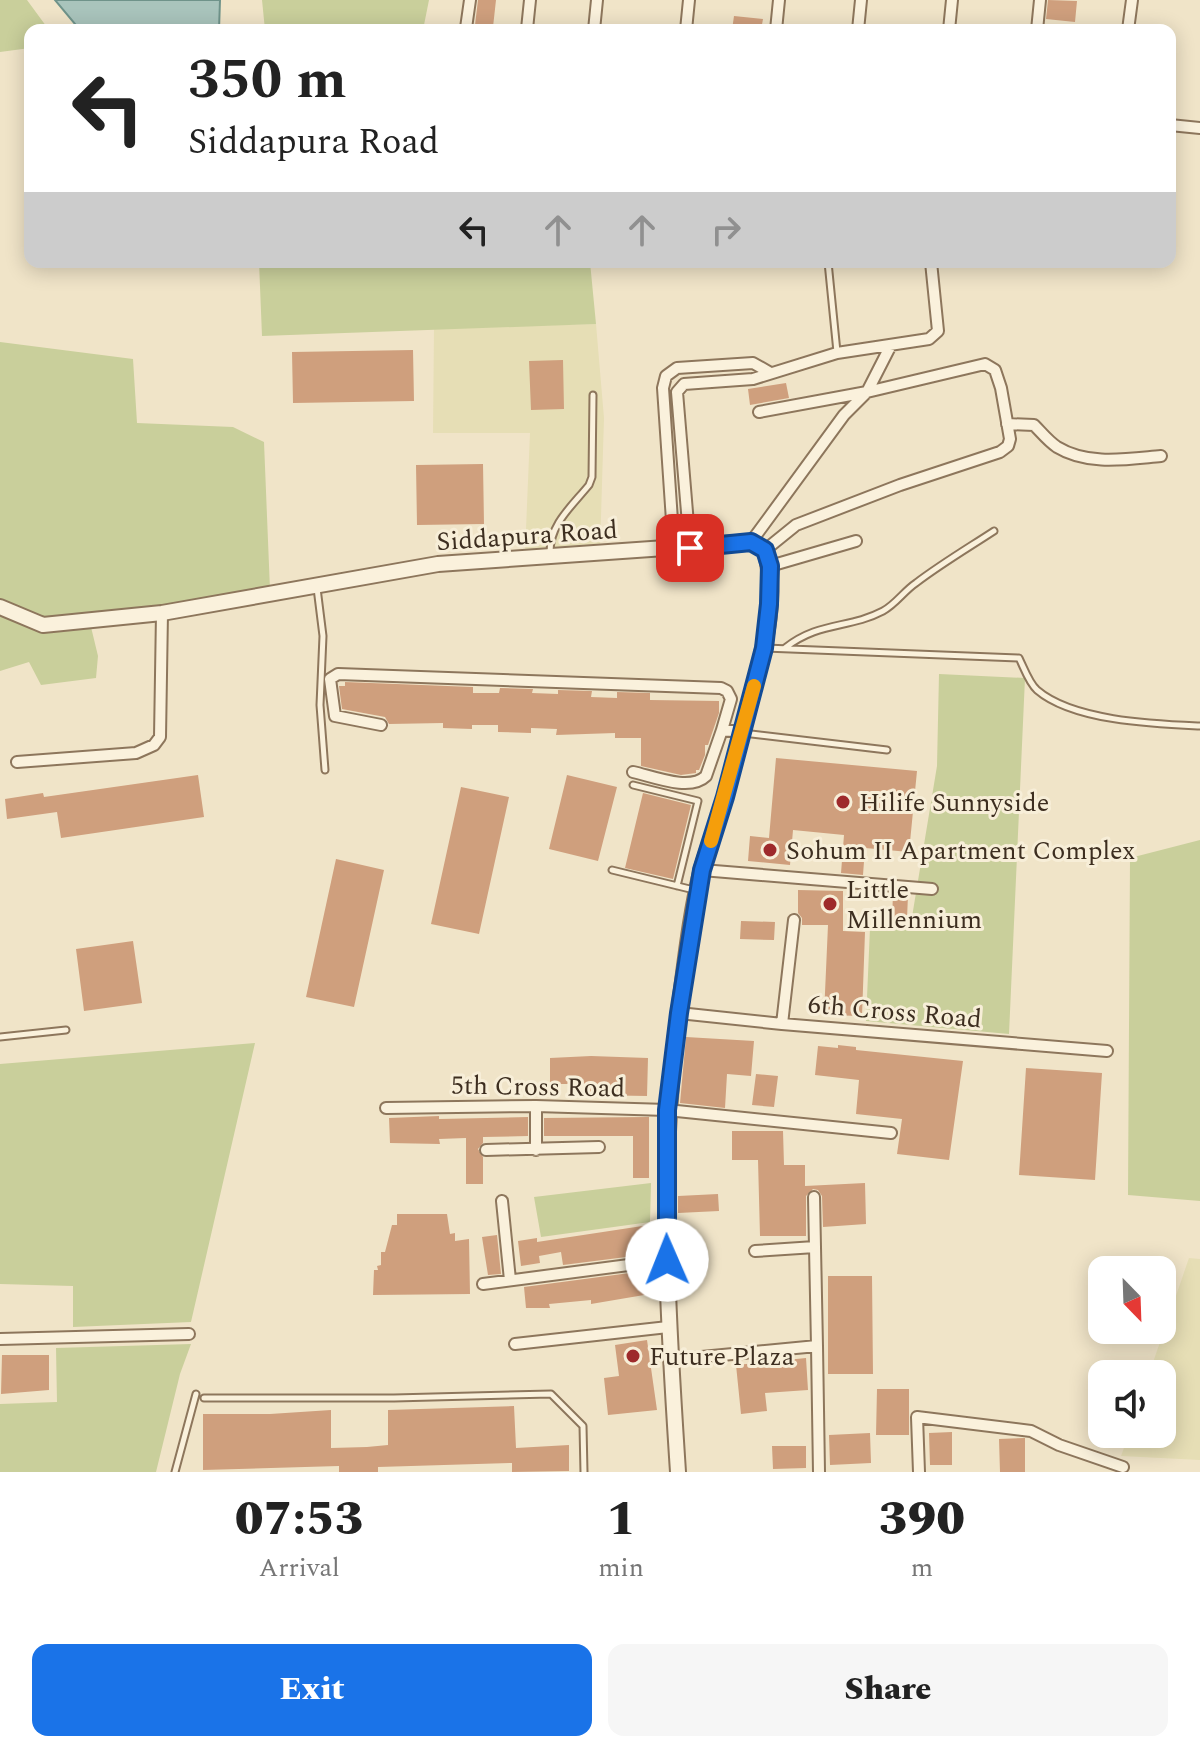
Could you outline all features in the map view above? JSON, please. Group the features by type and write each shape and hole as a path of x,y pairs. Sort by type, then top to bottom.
{"street":[{"path":"467,24 470,0"},
{"path":"528,24 530,0"},
{"path":"595,24 597,0"},
{"path":"687,24 689,0"},
{"path":"777,24 779,0"},
{"path":"859,24 861,0"},
{"path":"950,24 952,0"},
{"path":"1038,24 1040,0"},
{"path":"1129,24 1132,0"},
{"path":"1176,126 1200,128"},
{"path":"690,548 677,392 684,384 753,379 837,353 929,339 938,331 932,268"},
{"path":"678,1472 668,1327 667,1110 702,870 764,648 770,566 765,550 751,542 844,415 867,392 891,345"},
{"path":"674,550 663,388 666,376 677,368 753,363 769,372"},
{"path":"759,412 867,392 985,364 995,370 1010,439 1008,446 1000,452 900,485 796,525 765,550"},
{"path":"1007,424 1034,425 1056,446 1080,457 1110,460 1161,456"},
{"path":"770,566 856,541"},
{"name":"Siddapura Road","path":"0,607 43,625 162,613 438,564 674,550 751,542"},
{"path":"17,762 136,753 154,745 160,737 162,613"},
{"path":"381,725 335,716 330,679 333,676 721,688 727,691 731,699 706,776 701,781 686,783 633,772"},
{"path":"722,730 742,732"},
{"path":"702,870 932,889"},
{"path":"782,1024 794,920"},
{"name":"6th Cross Road","path":"679,1013 1107,1051"},
{"path":"536,1106 536,1150"},
{"name":"5th Cross Road","path":"386,1108 536,1106 667,1110 891,1133"},
{"path":"486,1150 599,1147"},
{"path":"814,1197 819,1472"},
{"path":"502,1201 510,1280"},
{"path":"755,1251 815,1247"},
{"path":"483,1284 667,1260"},
{"path":"515,1344 668,1327"},
{"path":"0,1339 189,1334"},
{"path":"670,1360 817,1346"},
{"path":"919,1472 917,1417 1031,1431 1059,1445 1123,1467"}],"lane":[{"path":"829,268 837,353"},
{"path":"550,556 554,527 589,485 592,477 593,395"},
{"path":"784,649 800,636 821,627 880,613 912,585 994,531"},
{"path":"317,585 323,636 320,705 325,770"},
{"path":"764,648 1019,658 1034,688 1052,700 1127,722 1200,726"},
{"path":"742,732 887,750"},
{"path":"633,785 698,801 677,886"},
{"path":"612,870 698,891"},
{"path":"0,1037 66,1030"},
{"path":"175,1472 196,1394"},
{"path":"204,1398 551,1394 583,1426 584,1472"}],"shaded area":[{"path":"596,324 604,418 600,550 525,553 530,433 433,433 434,328"},
{"path":"1189,1258 1200,1259 1200,1460 1121,1456 1124,1448 1176,1448 1176,1360 1154,1360 1159,1344 1176,1344 1176,1296"}],"green space":[{"path":"0,0 27,0 45,24 24,24 24,49 0,52"},
{"path":"262,0 429,0 424,24 264,24"},
{"path":"259,268 591,268 596,324 262,336"},
{"path":"0,342 133,359 137,423 233,427 264,442 270,590 91,627 98,656 96,678 41,685 29,662 0,671"},
{"path":"939,674 1025,678 1009,1034 866,1021 870,928 911,923 937,766"},
{"path":"1200,840 1200,1201 1128,1195 1130,858"},
{"path":"255,1043 191,1322 73,1327 73,1286 0,1284 0,1064"},
{"path":"651,1183 650,1222 541,1237 534,1197"},
{"path":"191,1344 180,1374 156,1472 0,1472 0,1404 57,1402 56,1348"}],"water":[{"path":"55,0 220,0 219,24 75,24"}],"building":[{"path":"478,0 496,0 493,24 475,24"},
{"path":"1048,0 1077,1 1075,22 1046,19"},
{"path":"734,16 763,19 762,24 733,24"},
{"path":"413,350 414,401 293,403 292,352"},
{"path":"563,360 564,409 531,410 529,361"},
{"path":"786,383 789,398 750,405 748,389"},
{"path":"483,464 484,524 417,525 416,465"},
{"path":"345,682 473,687 473,693 499,693 500,688 533,689 532,693 558,694 558,690 592,691 591,697 617,698 617,692 650,693 650,700 719,701 719,713 708,745 705,745 699,770 681,775 641,766 641,738 615,738 615,733 556,735 557,729 531,728 531,733 498,732 498,725 472,725 472,729 443,728 443,723 389,724 385,717 342,709 339,686 345,686"},
{"name":"Hilife Sunnyside","path":"776,758 917,771 909,852 865,848 863,875 841,873 844,835 793,830 790,865 748,861 750,836 769,838"},
{"path":"198,775 204,817 61,838 57,812 7,819 5,799 43,793 44,797"},
{"path":"567,775 617,787 598,861 549,849"},
{"path":"461,787 509,797 479,934 431,924"},
{"path":"643,793 691,805 673,879 625,868"},
{"path":"336,859 384,870 354,1007 306,997"},
{"path":"798,890 843,891 843,931 865,932 862,1016 824,1015 828,925 802,925 798,913"},
{"path":"893,894 908,895 907,919 892,919"},
{"path":"741,921 775,922 774,940 740,939"},
{"path":"133,941 142,1003 84,1011 76,949"},
{"path":"686,1037 754,1041 751,1076 727,1074 725,1108 680,1103"},
{"path":"838,1045 856,1047 856,1050 963,1061 949,1160 897,1154 902,1119 856,1114 859,1080 815,1075 818,1046 838,1048"},
{"path":"550,1058 648,1058 647,1096 590,1095 590,1084 550,1084"},
{"path":"1026,1068 1102,1073 1095,1180 1019,1175"},
{"path":"756,1074 778,1076 774,1107 752,1105"},
{"path":"439,1116 439,1119 528,1117 528,1136 483,1137 478,1149 483,1157 483,1184 466,1184 466,1138 439,1139 440,1144 390,1143 389,1118"},
{"path":"649,1117 649,1178 633,1178 633,1136 544,1136 544,1118"},
{"path":"732,1131 783,1131 784,1165 805,1165 805,1186 865,1183 866,1224 823,1227 822,1196 813,1189 806,1196 806,1236 760,1236 758,1160 732,1160"},
{"path":"718,1194 719,1211 678,1213 678,1196"},
{"path":"397,1214 447,1214 450,1234 455,1233 455,1241 469,1239 470,1294 373,1295 374,1270 381,1265 381,1252 385,1252 392,1225 397,1225"},
{"path":"649,1225 652,1252 563,1265 561,1252 539,1256 540,1263 521,1266 518,1241 537,1238 537,1242"},
{"path":"497,1235 501,1274 488,1275 482,1237"},
{"path":"645,1271 650,1294 591,1304 591,1300 549,1304 550,1308 526,1308 524,1287"},
{"path":"828,1276 872,1276 873,1374 828,1374"},
{"path":"647,1340 657,1410 608,1415 604,1378 619,1376 615,1345"},
{"path":"2,1355 49,1355 49,1390 1,1394"},
{"path":"806,1358 808,1390 765,1393 767,1411 741,1414 736,1365"},
{"path":"877,1389 909,1389 909,1435 876,1435"},
{"path":"514,1406 516,1448 569,1445 569,1471 512,1472 512,1463 378,1467 378,1472 339,1472 339,1466 203,1470 203,1414 331,1410 331,1448 388,1445 388,1410"},
{"path":"952,1432 952,1465 930,1465 929,1433"},
{"path":"870,1433 871,1463 830,1465 829,1435"},
{"path":"1025,1438 1025,1472 1000,1472 999,1439"},
{"path":"772,1446 806,1446 806,1468 773,1469"}],"slow traffic":[{"path":"711,841 754,686"}],"place":[{"name":"Hilife Sunnyside","path":"843,802"},
{"name":"Sohum II Apartment Complex","path":"770,850"},
{"name":"Little Millennium","path":"830,904"},
{"name":"Future Plaza","path":"633,1356"}],"route":[{"path":"667,1260 667,1110 679,1013 702,870 725,797 764,648 769,604 770,566 765,550 751,542 690,548"}]}
